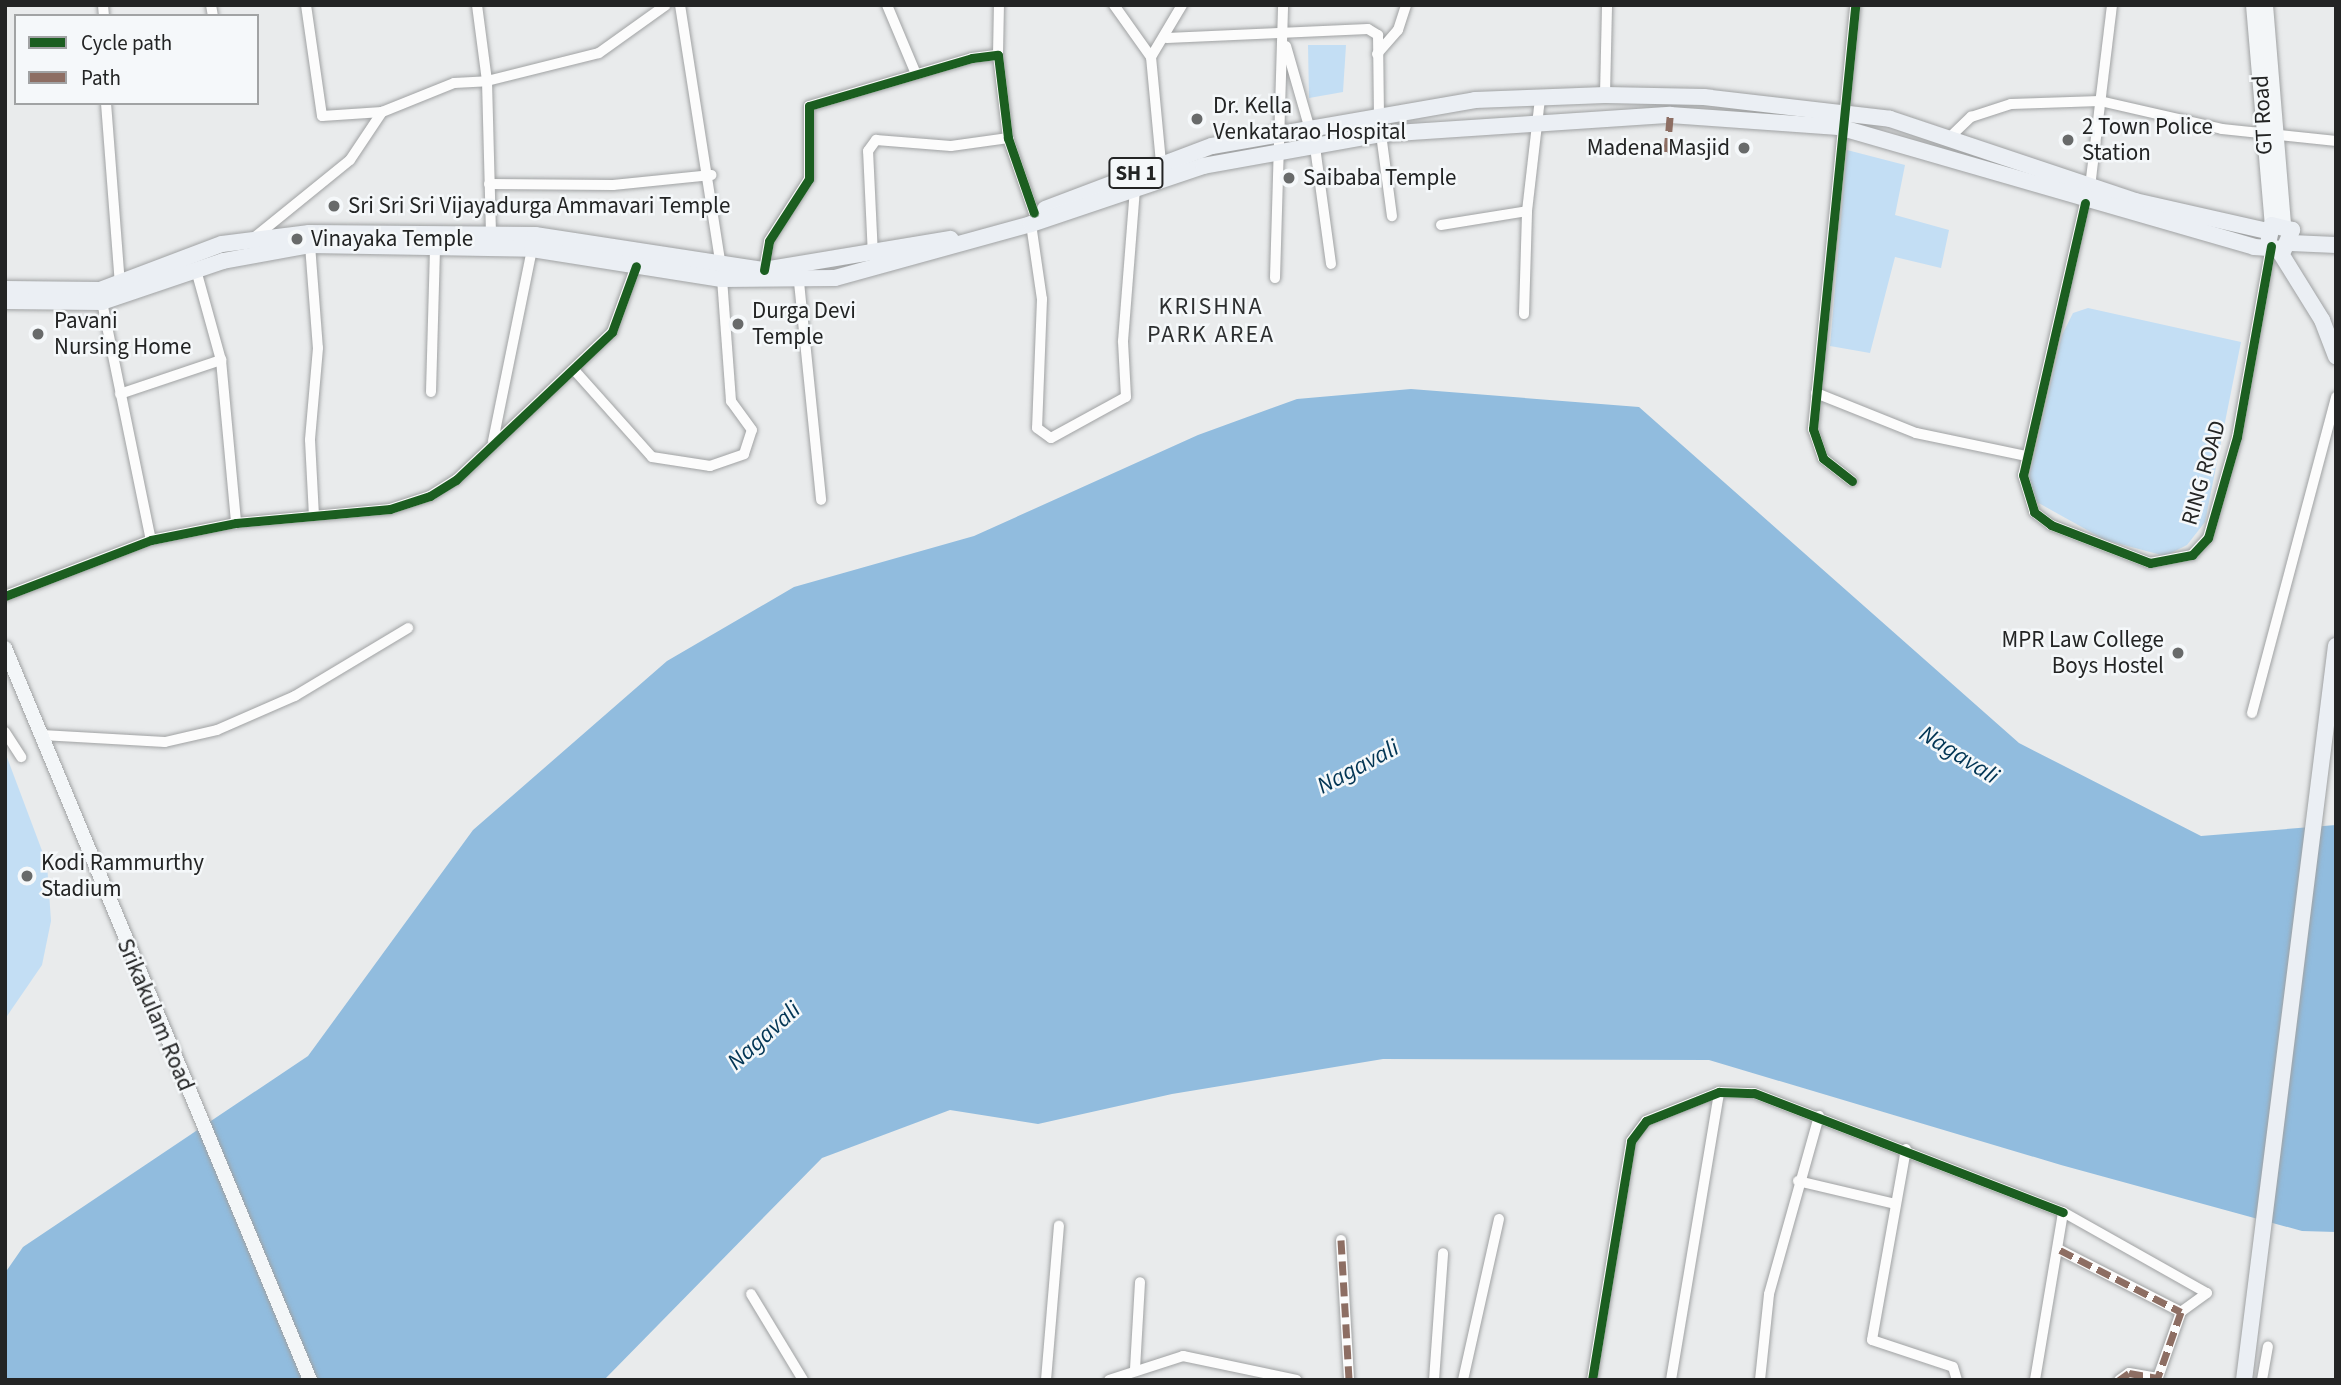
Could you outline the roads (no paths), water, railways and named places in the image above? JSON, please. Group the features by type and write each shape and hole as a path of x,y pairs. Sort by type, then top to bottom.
{"main road":[{"name":"GT Road","path":"2253,5 2263,132 2279,238"},
{"path":"2266,5 2280,134 2279,238 2322,320 2336,356"},
{"name":"SH 1","path":"5,301 102,302 196,270 254,245 435,245 532,249 636,265 799,282 876,270 1203,166 1315,147 1475,100 1605,94 1840,119 1951,136 2090,187 2279,238 2336,246"},
{"name":"SH 1","path":"5,289 66,292 120,285 254,245 491,232 640,249 722,273 764,270 873,256 1032,219 1161,163 1310,130 1670,115 1840,119 2085,203 2254,247 2279,238 2336,236"},
{"path":"2244,1380 2321,757 2331,734 2336,646"},
{"name":"Srikakulam Road","path":"5,648 42,735 68,806 310,1380"}],"street":[{"path":"306,5 322,116 382,112 454,83 487,81 599,53 666,5"},
{"path":"477,5 487,81 491,232"},
{"path":"576,372 652,457 710,466 744,453 752,430 732,401 711,175 680,5"},
{"path":"887,5 916,74"},
{"path":"999,5 998,55 1008,138 1032,219 1042,299 1037,428 1051,438 1126,397 1123,341 1135,189"},
{"path":"1114,5 1151,57 1161,163"},
{"path":"1151,57 1167,38 1182,5"},
{"path":"1275,278 1275,136 1284,35 1283,5"},
{"path":"1377,54 1398,30 1406,5"},
{"path":"1605,94 1607,5"},
{"path":"1852,481 1815,446 1816,393 1840,119 1855,5"},
{"path":"2090,187 2112,5"},
{"path":"1167,38 1284,35 1368,29 1378,35 1380,126 1392,216"},
{"path":"1284,35 1315,147 1331,264"},
{"path":"764,270 769,241 809,179 809,106 916,74 998,55"},
{"path":"1524,314 1527,211 1539,98"},
{"path":"1951,136 1988,110 2100,101 2263,132 2336,141"},
{"path":"106,105 120,285"},
{"path":"254,245 350,160 382,112"},
{"path":"873,256 868,151 876,140 951,146 1008,138"},
{"path":"489,184 612,185 711,175"},
{"name":"RING ROAD","path":"2085,203 2023,475 2034,512 2051,525 2150,563 2192,555 2208,538 2222,500 2279,238"},
{"path":"1441,225 1527,211"},
{"path":"431,392 435,245"},
{"path":"310,246 318,348 310,440 314,516"},
{"path":"493,441 532,249"},
{"path":"5,596 150,540 236,523 390,509 430,496 456,480 493,441 576,372 612,332 636,265"},
{"path":"196,270 221,360 236,523"},
{"path":"799,282 821,500"},
{"path":"102,302 150,540"},
{"path":"120,394 221,360"},
{"path":"1816,393 1916,433 2026,456"},
{"path":"2252,713 2336,397"},
{"path":"42,735 165,742 217,730 295,696 408,628"},
{"path":"5,732 21,757"},
{"path":"1671,1380 1719,1092"},
{"path":"1592,1380 1631,1141 1646,1121 1719,1092 1754,1093 1906,1149 2063,1213 2207,1293 2181,1312 2157,1379 2129,1373 2119,1380"},
{"path":"1760,1380 1769,1294 1798,1181 1819,1116"},
{"path":"1906,1149 1872,1340 1953,1367 1957,1380"},
{"path":"1798,1181 1895,1204"},
{"path":"2035,1380 2060,1250 2063,1213"},
{"path":"1463,1380 1499,1219"},
{"path":"1046,1380 1059,1226"},
{"path":"1341,1240 1349,1380"},
{"path":"2060,1250 2181,1312"},
{"path":"1434,1380 1443,1253"},
{"path":"1140,1282 1139,1368 1144,1380"},
{"path":"751,1294 803,1380"},
{"path":"2262,1380 2269,1347"},
{"path":"1112,1379 1139,1368 1183,1356 1297,1380"}],"water":[{"name":"Nagavali","path":"1411,389 1639,407 2019,743 2201,836 2336,825 2336,1232 2302,1231 2061,1165 1709,1060 1383,1059 1172,1094 1038,1124 950,1110 822,1158 604,1380 5,1380 5,1273 23,1247 308,1056 473,830 667,661 794,587 974,536 1198,435 1297,399"}],"place":[{"name":"Dr. Kella Venkatarao Hospital","path":"1197,119"},
{"name":"2 Town Police Station","path":"2068,140"},
{"name":"Madena Masjid","path":"1744,148"},
{"name":"Saibaba Temple","path":"1289,178"},
{"name":"Sri Sri Sri Vijayadurga Ammavari Temple","path":"334,206"},
{"name":"Vinayaka Temple","path":"297,239"},
{"name":"Durga Devi Temple","path":"738,324"},
{"name":"Pavani Nursing Home","path":"38,334"},
{"name":"MPR Law College Boys Hostel","path":"2178,653"},
{"name":"Kodi Rammurthy Stadium","path":"27,876"}],"district":[{"name":"KRISHNA PARK AREA","path":"1211,321"}]}
